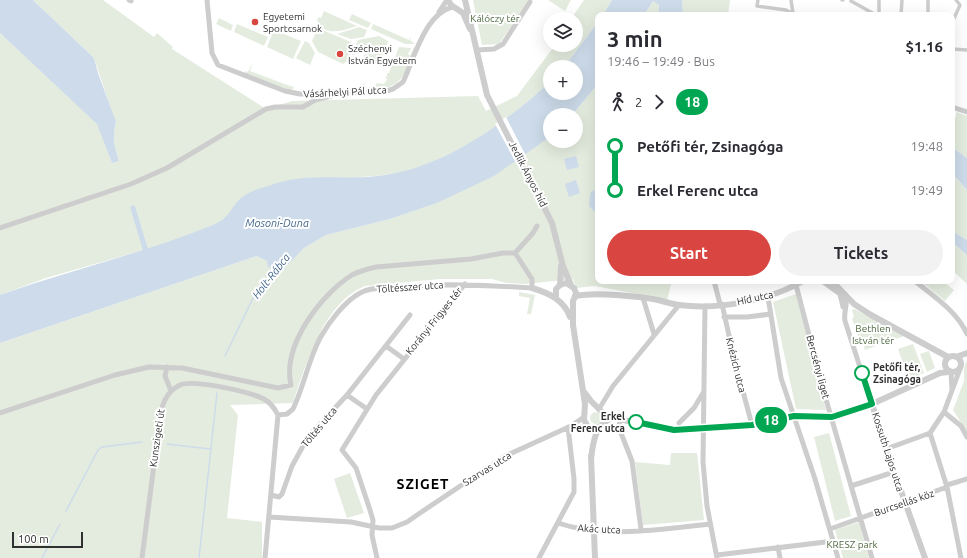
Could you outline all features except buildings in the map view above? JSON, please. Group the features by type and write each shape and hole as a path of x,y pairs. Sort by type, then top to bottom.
{"street":[{"name":"Vásárhelyi Pál utca","path":"207,0 213,59 221,68 298,94 383,92 397,87 403,82 427,29 435,18"},
{"path":"435,18 448,0 463,13 474,37"},
{"path":"435,18 442,11 461,6 465,0"},
{"path":"465,0 477,50 494,49 502,44 531,1"},
{"path":"758,0 757,6 786,10 790,12"},
{"path":"791,0 794,12"},
{"path":"901,12 902,0"},
{"path":"928,0 928,12"},
{"path":"955,17 960,5 956,0"},
{"path":"851,1 870,12"},
{"path":"876,12 879,2"},
{"path":"876,12 879,2"},
{"path":"955,49 967,50"},
{"name":"Jedlik Ányos híd","path":"477,50 488,95 536,188 552,223 560,256 572,285"},
{"path":"0,228 131,184 167,168 266,109 275,106 303,107 315,100 339,94"},
{"path":"955,108 967,112"},
{"path":"0,413 115,375 149,367 182,368 284,388 291,385 288,365 296,342 311,314 333,290 352,275 376,267 471,259 503,253 515,253 533,233 537,226"},
{"path":"515,253 532,279 532,288"},
{"name":"Jedlik Ányos híd","path":"559,286 560,256"},
{"path":"532,288 559,286 566,283 593,294 643,298 679,305 705,306 704,474 710,524 717,557 778,547 834,541"},
{"name":"Töltésszer utca","path":"278,415 287,414 293,409 313,352 320,337 341,310 359,293 377,288 428,284 465,284 532,288"},
{"name":"Korányi Frigyes tér","path":"372,527 373,520 370,507 356,468 343,451 344,446 366,409 404,359 465,284"},
{"name":"Knézich utca","path":"715,284 752,425"},
{"path":"826,284 842,295 844,303 842,313 845,321"},
{"path":"835,284 855,305 948,357 967,353"},
{"path":"919,284 950,310 963,326 967,334"},
{"path":"572,285 576,291 572,325"},
{"name":"Híd utca","path":"705,306 768,297 796,285"},
{"name":"Bercsényi liget","path":"796,285 872,558"},
{"path":"559,286 555,292 558,300 568,311 572,325 585,404 584,415 588,427 591,459 596,558"},
{"path":"532,288 567,304 574,299 593,294"},
{"name":"Kossuth Lajos utca","path":"843,292 847,301 844,313 845,321 886,449 925,558"},
{"path":"768,297 774,348 781,378 834,541 838,558"},
{"path":"643,298 654,334"},
{"path":"598,408 613,386 679,305"},
{"name":"Híd utca","path":"724,317 747,317 771,314"},
{"path":"366,409 347,395 410,315"},
{"name":"Korányi Frigyes tér","path":"386,346 404,359"},
{"path":"886,449 930,433 944,412 951,395 961,362 956,356"},
{"path":"948,357 944,365 949,372 951,395"},
{"path":"588,427 596,429 613,418 620,418 661,429 674,430 752,425 794,416 832,417 872,404 940,373 955,373 967,360"},
{"path":"167,367 165,376 171,391 184,384 198,382 257,396 266,400 278,415 265,558"},
{"path":"582,384 588,397 605,416 592,443 591,459"},
{"name":"Kunszigeti út","path":"142,558 162,404 171,391"},
{"path":"679,424 694,408 704,392"},
{"name":"Töltés utca","path":"271,495 279,497 282,494 292,466 308,437 347,395"},
{"path":"584,415 590,408 598,408"},
{"path":"944,412 961,426 967,437"},
{"name":"Szarvas utca","path":"269,518 351,522 372,527 392,528 407,522 506,456 568,427 584,415"},
{"path":"620,418 619,428 632,460 641,529"},
{"path":"539,558 574,492 568,427"},
{"name":"Szarvas utca","path":"568,427 588,427"},
{"path":"930,433 947,486 961,558"},
{"path":"851,486 894,472"},
{"name":"Burcsellás köz","path":"860,518 905,504 967,479"},
{"path":"830,529 860,518"},
{"name":"Akác utca","path":"558,523 574,528 627,531 710,524"},
{"path":"372,527 377,558"},
{"path":"778,547 780,558"}],"green space":[{"path":"33,0 103,0 154,37 157,33 173,47 172,49 266,109 292,101 478,96 486,111 517,96 543,61 543,88 503,121 469,144 451,154 405,171 334,180 240,199 225,220 214,225 168,243 46,278 0,295 0,33 98,124 112,163 119,161 114,138 116,124 94,58"},
{"name":"Kálóczy tér","path":"473,0 529,0 499,44 482,45"},
{"path":"548,0 571,0 565,11"},
{"path":"584,0 612,0 605,12 595,12 595,26 583,42 583,12 576,12"},
{"path":"682,0 730,0 728,12 683,12"},
{"path":"653,1 659,4 658,12 646,12"},
{"path":"324,11 357,26 340,31 329,31 324,29 320,26 317,20 319,17 321,18"},
{"path":"352,14 371,23 368,28 349,20"},
{"path":"219,18 233,25 231,31 216,24"},
{"path":"237,24 268,37 264,46 234,32"},
{"path":"373,24 409,40 411,36 410,40 415,44 405,44 371,29"},
{"path":"359,27 367,30 364,37 351,39 337,34"},
{"path":"320,29 351,42 354,45 346,62 343,64 318,52 312,41 317,30"},
{"path":"274,30 301,41 293,59 267,47"},
{"path":"379,36 388,41 387,45 352,55 358,40"},
{"path":"305,41 309,43 315,53 310,65 296,58"},
{"path":"399,47 411,48 408,54 410,56 414,47 416,48 403,76 399,81 386,88 373,89 377,83 384,84 387,79 385,78 387,73 389,73"},
{"path":"386,48 378,65 363,58 364,55 369,53 373,55 375,52"},
{"path":"550,52 575,52 569,60 544,60"},
{"path":"253,62 250,71 294,87 293,89 290,90 245,75 245,71 248,72"},
{"path":"365,82 364,86 372,90 363,90 363,84"},
{"path":"595,88 595,284 671,284 667,300 595,286 576,288 573,279 526,284 506,283 492,279 440,279 365,286 350,294 327,320 310,354 293,403 230,405 238,415 227,518 262,522 262,558 0,558 0,343 257,256 263,257 283,270 304,248 326,235 390,219 437,203 494,175 543,142 543,148 583,148 583,108 578,108"},
{"path":"957,112 967,116 967,158 955,149 955,119"},
{"path":"955,176 967,190 967,240 955,233"},
{"path":"955,245 967,255 967,284 955,273"},
{"path":"924,284 947,284 954,290 945,301"},
{"path":"519,292 535,295 531,314 527,314 530,298 519,296"},
{"path":"796,294 826,410 796,409 773,302"},
{"name":"Bethlen István tér","path":"854,309 904,336 865,350 862,339 859,339 852,318 854,317 852,310"},
{"path":"913,344 924,373 909,379 898,349"},
{"path":"929,351 935,368 927,372 920,354"},
{"path":"967,360 967,432 953,410 964,381 964,368"},
{"path":"598,412 601,413 601,423 594,424 591,423 590,416 591,413"},
{"path":"829,433 851,516 835,521 814,437"},
{"path":"671,453 697,453 704,520 643,525 635,462 670,465"},
{"path":"350,473 364,513 347,518 334,479"},
{"name":"KRESZ park","path":"859,522 869,558 843,558 835,530"}],"water":[{"path":"0,0 33,0 94,58 116,122 114,142 119,161 112,163 97,124 0,33"},
{"path":"612,0 682,0 683,12 658,12 659,5 653,1 646,12 605,12"},
{"name":"Mosoni-Duna","path":"595,26 595,88 578,108 543,108 543,142 494,176 437,203 390,219 326,235 304,248 283,270 268,267 267,261 257,256 0,343 0,295 53,277 134,253 213,225 223,219 245,195 274,184 299,179 377,176 401,172 425,165 448,155 492,129 543,88 543,100 583,100 583,60 569,60 575,52 583,52 583,42"},
{"path":"955,149 967,158 967,190 955,176"},
{"path":"576,156 579,167 567,170 564,159"},
{"path":"576,180 580,193 569,197 565,184"},
{"path":"595,190 595,212 589,206 590,194"},
{"path":"955,233 967,240 967,255 955,245"}],"pier":[{"path":"506,117 526,156 516,163 495,124"}],"waterway":[{"path":"133,208 147,255"},
{"name":"Holt-Rábca","path":"225,356 254,296 276,269"},
{"name":"Holt-Rábca","path":"199,558 217,393"},
{"path":"66,511 98,450 102,447 142,442"},
{"path":"167,444 210,449"},
{"path":"42,558 60,524"}],"bus line":[{"name":"18","path":"636,422 661,429 674,430 752,425 790,416 832,417 872,404 862,373"}],"place":[{"name":"Egyetemi Sportcsarnok","path":"255,22"},
{"name":"Széchenyi István Egyetem","path":"340,54"},
{"name":"Petőfi tér, Zsinagóga","path":"862,373"},
{"name":"Erkel Ferenc utca","path":"636,422"}],"district":[{"name":"SZIGET","path":"423,484"}]}
